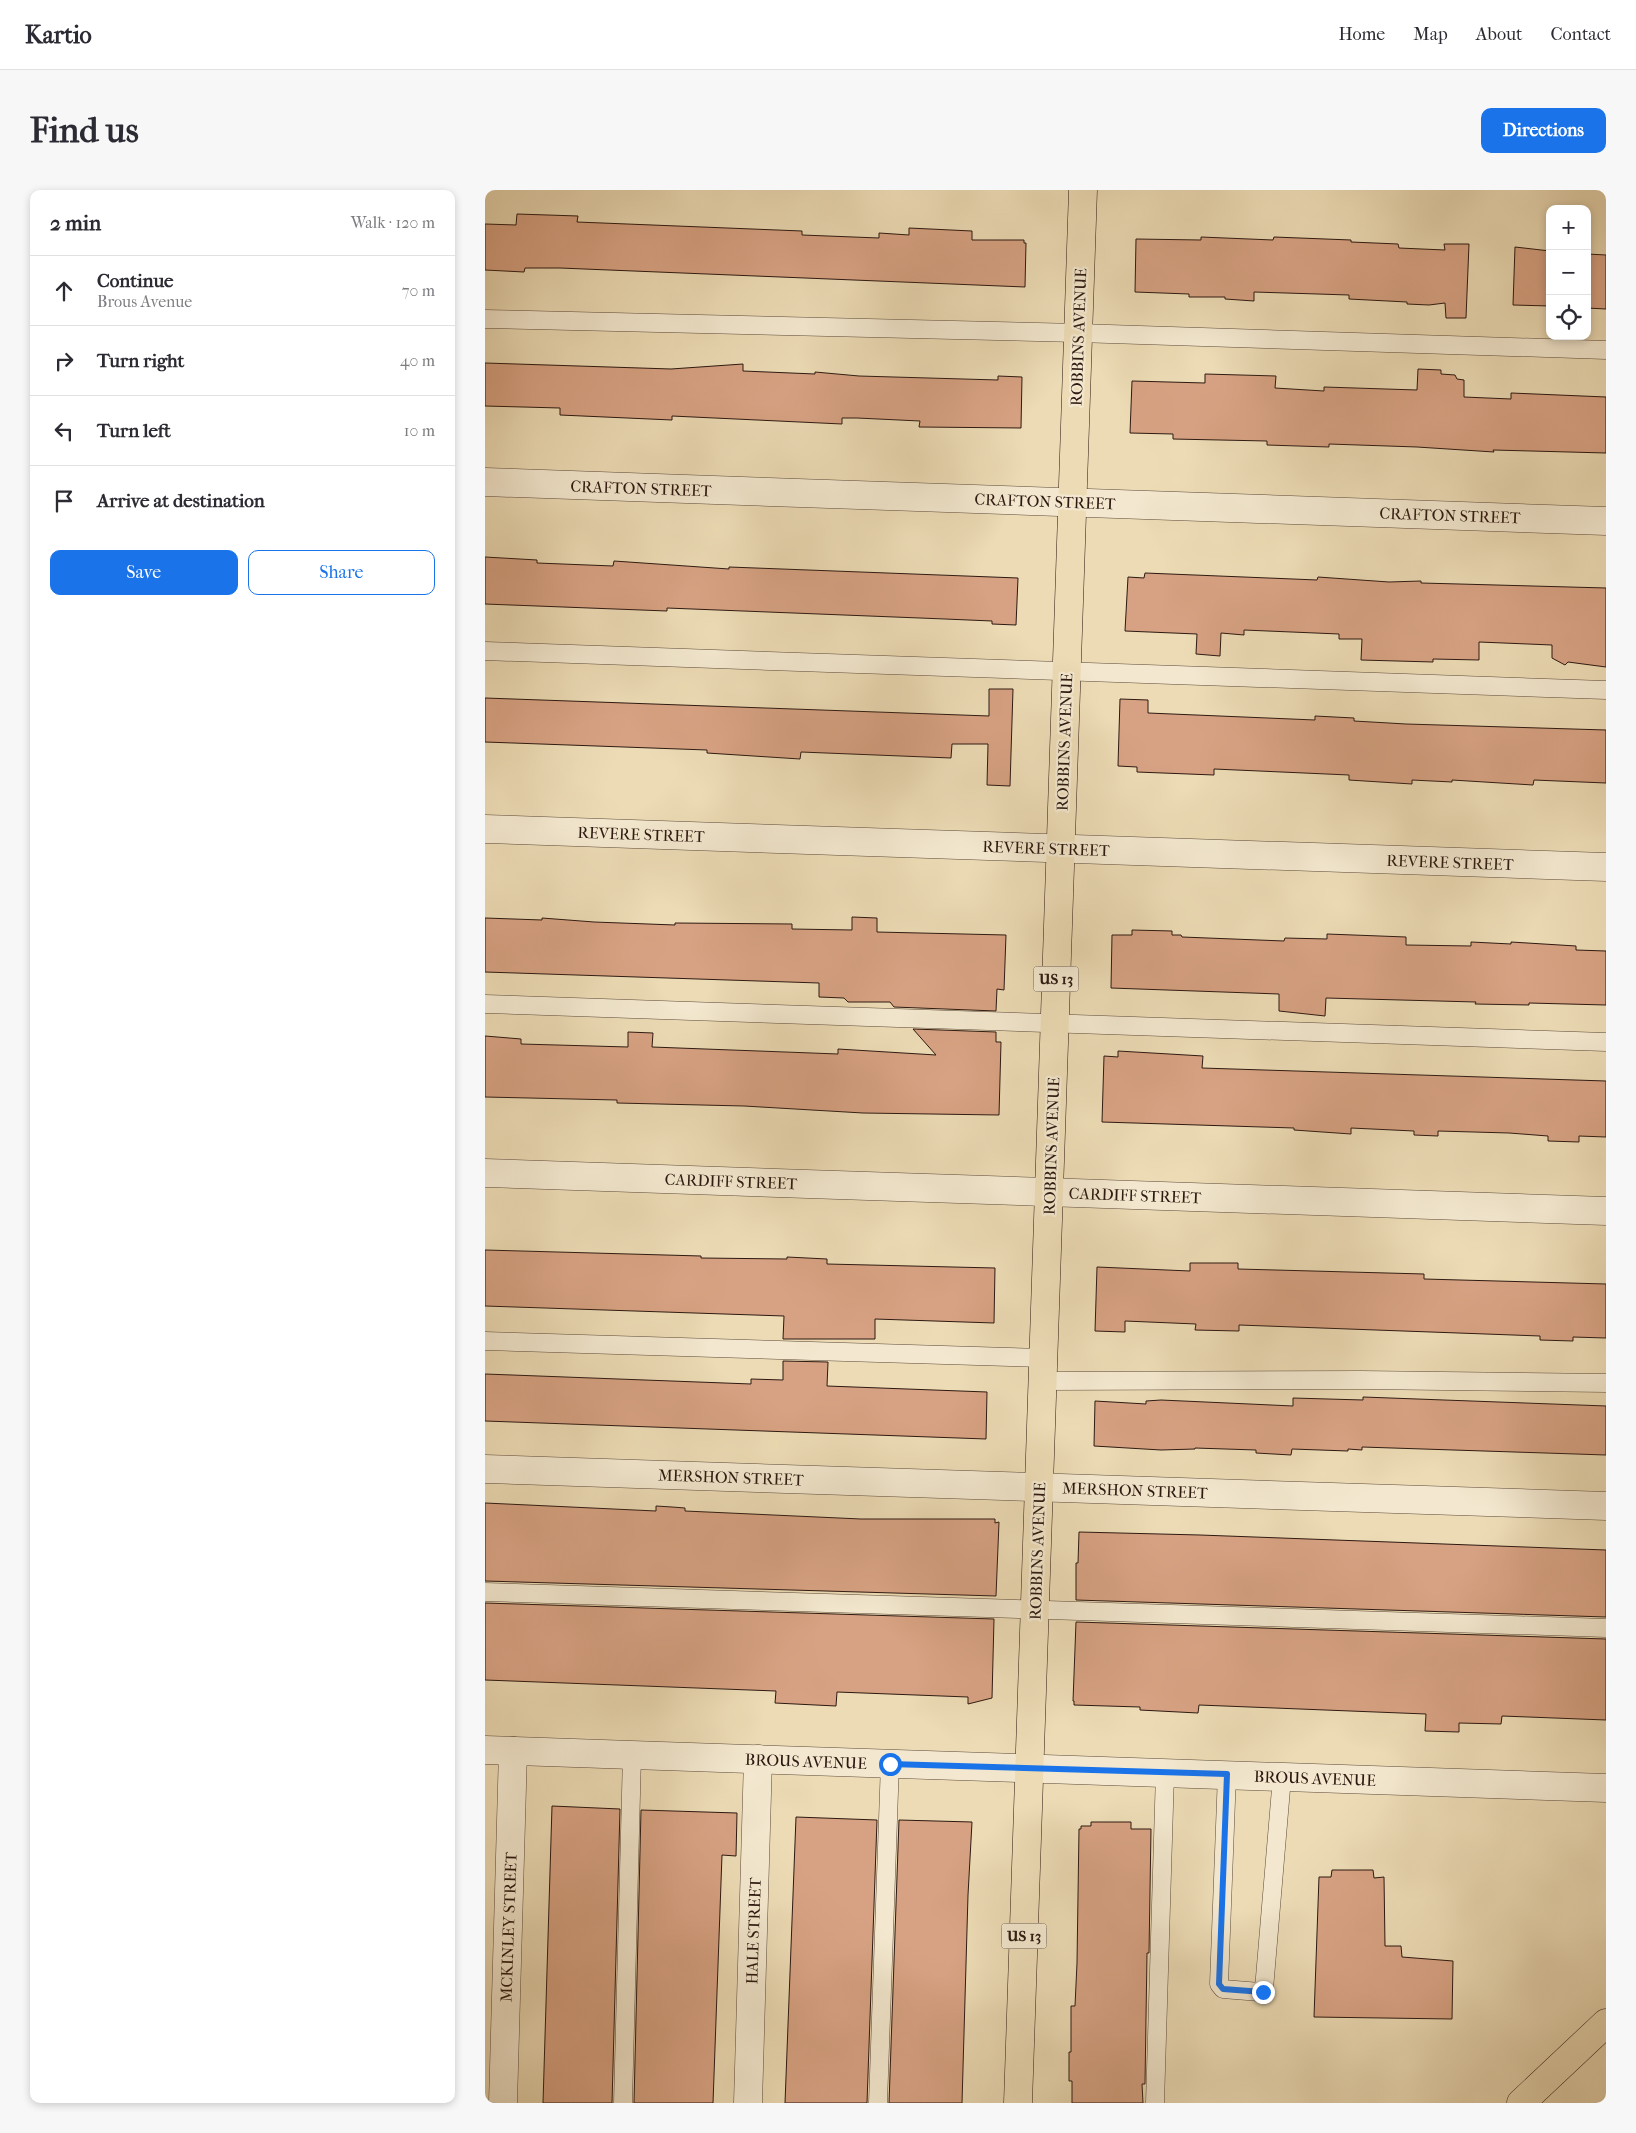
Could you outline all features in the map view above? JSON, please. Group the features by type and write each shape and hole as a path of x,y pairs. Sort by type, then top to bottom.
{"main road":[{"name":"ROBBINS AVENUE","path":"1018,2103 1083,190"},
{"path":"1521,2103 1606,2023"}],"street":[{"name":"CRAFTON STREET","path":"485,482 1606,521"},
{"name":"REVERE STREET","path":"485,829 1606,867"},
{"name":"CARDIFF STREET","path":"485,1173 1606,1211"},
{"name":"MERSHON STREET","path":"485,1469 1606,1506"},
{"name":"BROUS AVENUE","path":"485,1750 1606,1788"},
{"name":"MCKINLEY STREET","path":"503,2103 513,1751"},
{"name":"HALE STREET","path":"748,2103 758,1760"}],"lane":[{"path":"485,319 1078,333 1606,350"},
{"path":"485,651 1606,690"},
{"path":"485,1004 1606,1042"},
{"path":"485,1341 1043,1370 1361,1380 1606,1383"},
{"path":"485,1592 1606,1628"},
{"path":"623,2103 632,1755"},
{"path":"878,2103 890,1764"},
{"path":"1155,2103 1165,1773"},
{"path":"1227,1774 1219,1984 1223,1989 1260,1992 1264,1989 1282,1777"}],"building":[{"path":"517,214 578,216 577,222 802,231 802,235 879,238 879,233 909,235 909,228 972,231 972,240 1024,240 1024,243 1026,243 1025,287 560,268 525,268 524,272 485,270 485,224 516,225"},
{"path":"1201,237 1273,240 1274,237 1351,240 1351,242 1398,244 1399,248 1445,250 1444,244 1469,244 1466,318 1446,318 1445,303 1429,305 1407,304 1407,302 1349,299 1349,295 1254,292 1254,301 1225,299 1225,297 1189,297 1189,294 1135,292 1136,239 1201,240"},
{"path":"1515,247 1546,251 1546,306 1513,305"},
{"path":"1591,254 1606,255 1606,309 1591,308"},
{"path":"485,363 671,369 743,364 743,371 815,374 815,372 859,376 998,380 998,376 1022,377 1021,428 919,427 920,421 857,418 842,418 842,424 672,416 672,420 560,415 560,408 485,406"},
{"path":"1418,369 1441,370 1441,374 1455,375 1457,379 1464,380 1464,397 1511,399 1511,393 1606,397 1606,453 1493,450 1494,452 1329,444 1329,447 1267,445 1267,441 1173,439 1173,434 1130,433 1132,381 1205,383 1205,374 1276,376 1275,388 1324,391 1324,387 1417,390"},
{"path":"485,557 537,560 537,563 613,566 614,561 729,569 729,567 1018,578 1016,625 992,624 992,621 667,608 667,611 485,604"},
{"path":"1145,573 1317,580 1318,577 1389,582 1421,581 1421,583 1606,588 1606,667 1568,662 1565,665 1552,658 1552,645 1479,642 1479,660 1433,659 1433,662 1361,660 1362,639 1339,639 1339,634 1244,630 1244,635 1221,633 1220,656 1196,654 1197,634 1125,631 1128,577 1144,578"},
{"path":"989,689 1013,689 1010,786 987,785 988,744 952,744 951,758 801,752 800,759 707,753 707,750 485,742 485,698 989,716"},
{"path":"1120,699 1148,700 1148,713 1315,720 1315,716 1354,718 1354,721 1406,724 1606,730 1606,783 1534,780 1533,785 1452,780 1452,782 1412,780 1412,784 1349,780 1349,775 1214,769 1214,775 1137,772 1137,767 1118,766"},
{"path":"852,917 877,918 877,932 1006,935 1004,990 997,989 996,1011 894,1007 890,1002 848,1002 844,998 819,997 819,983 485,972 485,918 542,920 542,918 675,925 675,923 792,924 792,929 852,930"},
{"path":"1132,930 1172,931 1172,935 1181,935 1182,937 1284,941 1285,938 1327,939 1327,934 1406,937 1406,945 1471,946 1471,942 1511,944 1511,942 1576,946 1576,950 1606,951 1606,1005 1475,1004 1476,1002 1326,998 1325,1016 1279,1011 1279,994 1111,988 1112,935 1132,935"},
{"path":"913,1029 996,1032 996,1042 1001,1042 999,1115 863,1113 744,1106 617,1103 617,1100 485,1097 485,1036 521,1039 521,1044 628,1047 628,1032 653,1033 652,1047 838,1054 838,1049 936,1055"},
{"path":"1118,1051 1203,1056 1202,1068 1606,1081 1606,1137 1579,1136 1579,1142 1548,1141 1548,1136 1509,1133 1438,1131 1438,1136 1414,1135 1414,1131 1351,1128 1351,1134 1294,1130 1294,1128 1102,1122 1104,1056 1118,1057"},
{"path":"485,1250 701,1256 701,1258 787,1259 787,1257 827,1259 827,1264 995,1268 994,1323 875,1319 875,1339 783,1339 784,1316 485,1306"},
{"path":"1190,1263 1238,1263 1238,1269 1424,1274 1424,1279 1606,1284 1606,1338 1573,1337 1573,1341 1540,1340 1540,1336 1239,1325 1239,1331 1195,1330 1196,1324 1125,1321 1125,1332 1095,1331 1097,1267 1190,1271"},
{"path":"783,1361 828,1362 827,1386 987,1392 986,1439 485,1421 485,1374 751,1384 751,1379 783,1380"},
{"path":"1363,1397 1606,1406 1606,1455 1362,1447 1362,1450 1348,1449 1348,1451 1292,1449 1291,1455 1256,1453 1256,1450 1195,1448 1161,1450 1094,1446 1095,1401 1146,1404 1146,1401 1161,1400 1293,1406 1293,1398 1363,1400"},
{"path":"485,1503 656,1511 656,1506 685,1508 685,1511 861,1519 995,1519 995,1523 999,1522 996,1596 485,1581"},
{"path":"1079,1532 1606,1550 1606,1617 1076,1600 1076,1563 1078,1563"},
{"path":"485,1603 994,1619 992,1698 968,1704 968,1697 837,1692 836,1706 775,1703 776,1691 485,1680"},
{"path":"1076,1622 1606,1639 1606,1720 1502,1716 1501,1724 1459,1723 1459,1732 1425,1731 1426,1714 1199,1705 1198,1713 1140,1710 1140,1707 1074,1705"},
{"path":"552,1806 620,1809 612,2103 543,2103"},
{"path":"641,1810 737,1813 736,1856 722,1855 713,2103 634,2103"},
{"path":"796,1817 877,1820 867,2103 785,2103"},
{"path":"899,1820 972,1822 962,2103 889,2103"},
{"path":"1091,1822 1131,1822 1131,1829 1151,1829 1149,1953 1147,1953 1145,2084 1142,2084 1143,2103 1072,2103 1072,2081 1069,2081 1069,2052 1071,2052 1071,2006 1075,2006 1077,1963 1079,1829 1081,1829 1081,1826 1091,1826"},
{"path":"1332,1870 1373,1870 1374,1878 1384,1877 1385,1946 1401,1946 1402,1957 1453,1961 1452,2019 1314,2017 1319,1877 1331,1877"}],"route":[{"path":"890,1764 1227,1774 1219,1984 1223,1989 1263,1992"}]}
